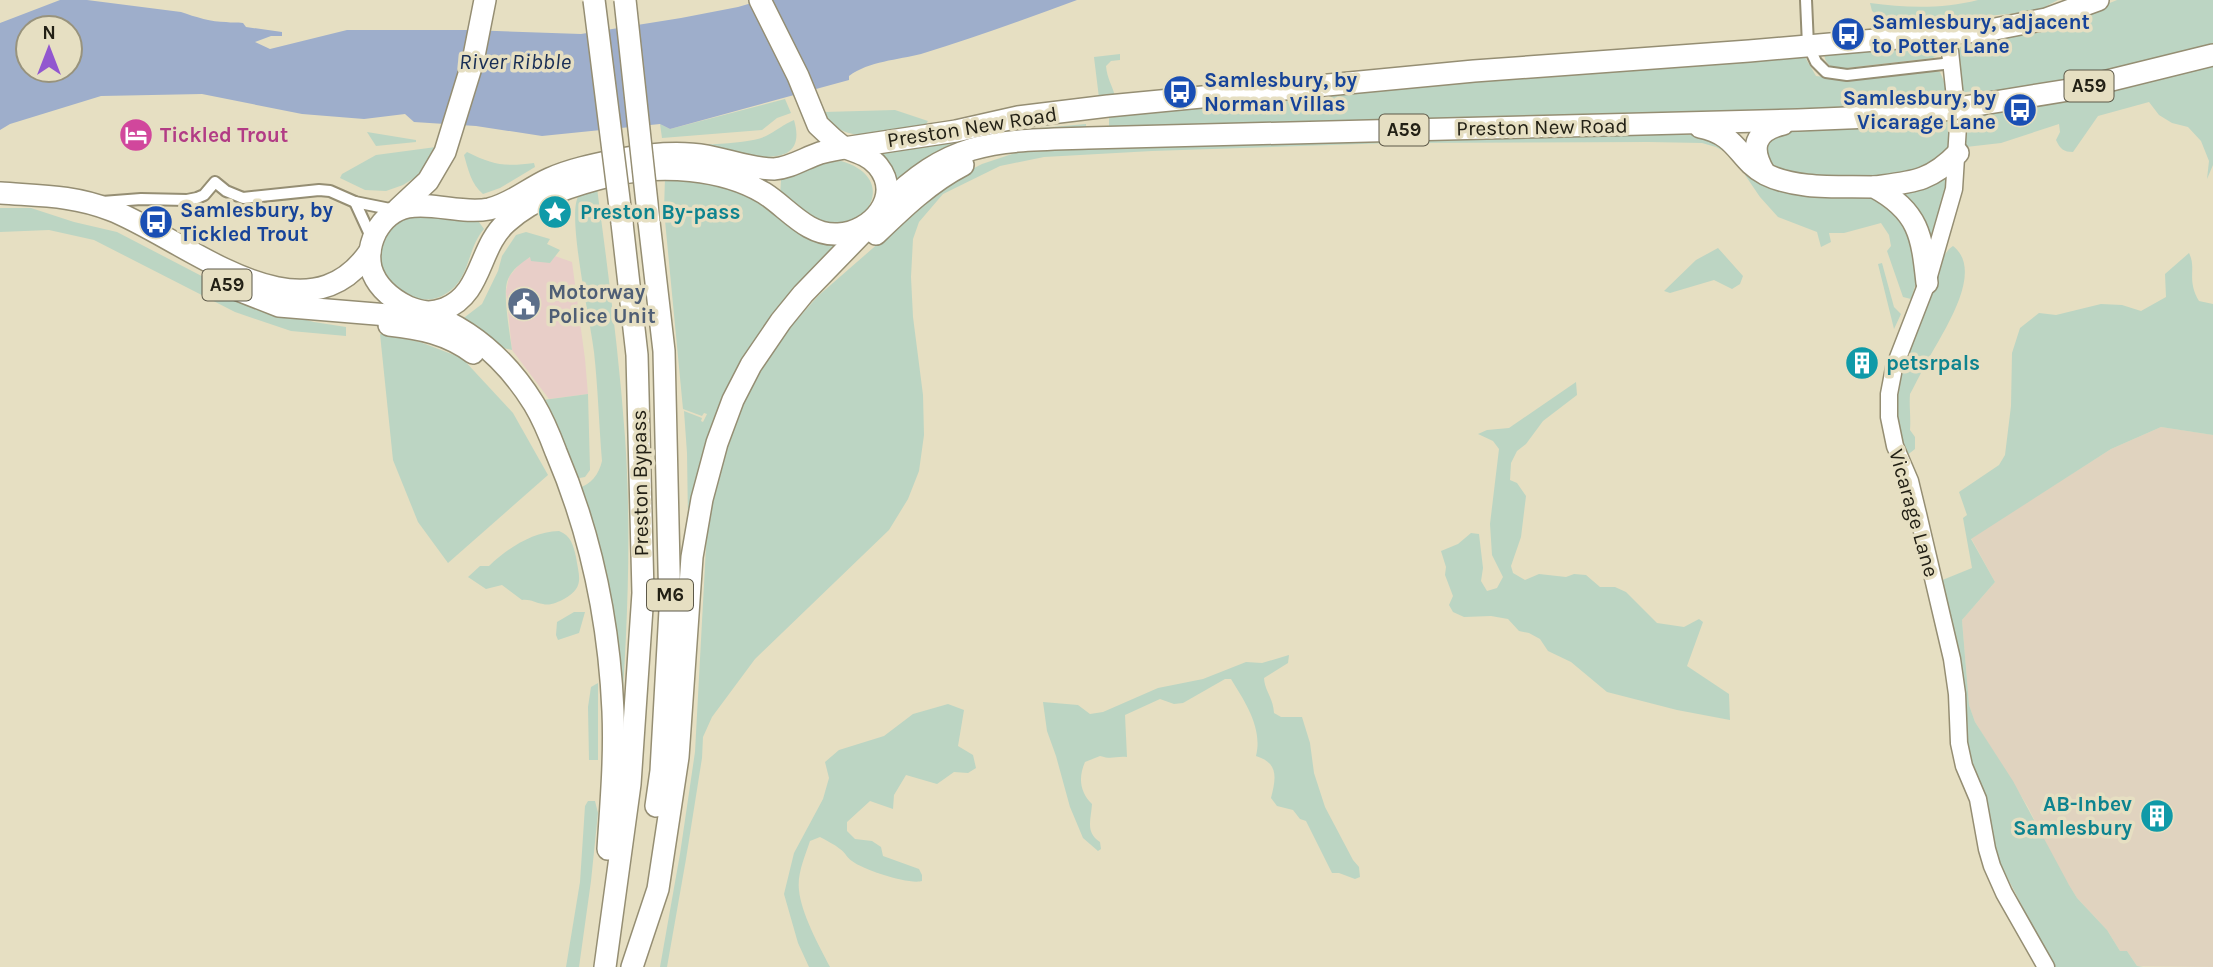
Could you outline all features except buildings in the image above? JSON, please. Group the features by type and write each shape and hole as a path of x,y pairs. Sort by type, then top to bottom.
{"highway":[{"path":"485,0 462,101 449,142 439,164 421,189 381,224 371,245 371,267 381,286 400,303 463,330 494,354 522,386 536,406 577,505 596,576 608,644 613,712 605,967"},
{"name":"Preston Bypass","path":"594,0 637,355 643,593 630,784 605,967"},
{"name":"Preston Bypass","path":"625,0 664,351 670,610 661,771 632,967"},
{"path":"632,967 658,890 678,757 692,556 702,499 717,443 733,400 765,343 803,294 855,242 881,211 886,184 880,168 868,158 845,148 822,129 760,0"},
{"name":"Preston New Road","path":"397,210 435,205 470,210 489,209 553,177 622,159 686,154 760,168 779,168 821,153 956,131 1018,117 1474,71 1969,32 2046,19 2098,0"},
{"path":"1951,57 1953,41 1969,32"},
{"path":"1912,37 1939,45 1951,57"},
{"name":"Preston New Road","path":"881,211 918,176 946,158 1001,142 1871,117 1954,108 2075,89 2213,55"},
{"path":"1765,174 1756,152 1760,135 1777,125 1798,120"},
{"path":"1669,124 1704,128 1725,136 1765,174 1793,183 1874,187 1898,184 1931,176 1958,153"},
{"path":"803,294 843,264 947,173 983,157 1038,139"},
{"path":"425,313 447,307 466,294 491,240 506,222 520,211 563,190 619,174 671,171 721,176 750,186 780,204 808,227 828,234 848,233 859,229 881,211"},
{"path":"1874,187 1904,208 1917,226 1923,247 1927,283"},
{"name":"A59","path":"0,193 72,197 92,203 130,218 236,275 283,289 303,290 332,284 351,272 371,245"},
{"name":"A59","path":"48,197 69,209 126,231 243,292 279,306 388,315 425,313"},
{"path":"279,306 304,316 421,329 455,341 493,368 551,440"}],"street":[{"path":"1806,0 1808,45 1815,62 1833,75 1847,75 1951,57"},
{"name":"Vicarage Lane","path":"1951,57 1957,118 1955,189 1927,283 1894,368 1889,394 1889,417 1895,446 1910,481 1952,659 1959,743 1964,766 1978,799 1987,849 2004,892 2046,967"},
{"path":"92,203 141,199 187,200 204,195 215,182 226,191 243,198 319,190 331,191 355,202 397,210"},
{"path":"355,202 371,245"}],"shaded area":[{"path":"555,256 572,262 588,394 549,399 512,350 506,291 509,277 521,262 531,257 550,263"},
{"path":"2161,427 2213,435 2213,967 2137,966 2127,951 2120,951 2107,930 2077,898 2058,868 2028,807 1975,722 1969,705 1962,620 1995,582 1971,538 2111,449"}],"green space":[{"path":"1978,0 2058,0 2037,11 1880,27 1878,16 1872,11 1870,3 1924,7"},
{"path":"2117,0 2213,0 2213,49 1983,98 1982,90 1958,93 1957,49 1969,41 2076,17"},
{"path":"1934,47 1940,54 1933,58 1838,69 1828,64 1824,54"},
{"path":"1802,52 1816,76 1849,80 1931,70 1940,72 1946,86 1945,93 1933,95 1933,105 1874,110 1109,129 1109,114"},
{"path":"1120,54 1120,60 1111,61 1106,66 1115,96 1099,98 1094,57"},
{"path":"2213,62 2213,165 2207,179 2209,161 2201,141 2188,127 2172,123 2159,115 2149,102 2098,116 2073,152 2063,149 2056,140 2060,132 2059,124 2001,143 1966,147 1963,117 1993,112 2019,112 2050,99 2120,88"},
{"path":"785,99 791,113 777,118 762,130 662,138 660,124 670,129"},
{"path":"895,110 928,121 924,127 897,132 855,134 843,131 832,123 824,112"},
{"path":"794,120 796,138 791,149 781,155 751,156 705,148 661,146 757,139"},
{"path":"1948,120 1949,145 1941,161 1887,180 1801,178 1768,164 1764,140 1779,131"},
{"path":"1086,124 1086,128 1038,130 894,187 872,151 956,142 1019,130"},
{"path":"367,132 416,140 416,142 376,146"},
{"path":"1706,135 1718,138 1727,153 1702,143 1649,142 1392,143 1152,151 1044,157 1000,166 943,194 919,222 913,239 913,317 923,395 924,435 919,471 908,499 889,530 755,659 712,717 703,737 702,758 667,967 660,967 695,752 707,528 726,444 738,410 757,369 818,296 951,180 982,164 1015,153 1047,147"},
{"path":"436,147 419,175 386,191 365,190 340,178 342,174 376,155"},
{"path":"467,152 492,162 507,165 534,163 535,167 500,188 483,194 471,176 464,155"},
{"path":"841,161 859,169 870,180 873,192 863,214 852,221 838,225 822,223 780,196 781,180 824,163"},
{"path":"1749,172 1883,193 1911,224 1920,270 1911,299 1903,297 1887,251 1891,246 1889,235 1881,223 1844,233 1829,233 1831,242 1821,247 1817,232 1778,217 1745,175"},
{"path":"1950,175 1930,251 1893,190"},
{"path":"665,178 725,184 841,240 793,290 738,365 718,409 688,520 684,411 702,418 703,422 707,414 702,416 683,409 664,210"},
{"path":"597,188 623,406 627,474 628,586 620,736 578,488 594,478 602,461 594,352 575,226 578,197"},
{"path":"0,208 31,208 117,232 242,297 284,314 346,327 346,336 291,331 235,312 94,240 49,230 0,232"},
{"path":"415,214 476,218 484,229 457,284 434,299 416,298 400,290 388,277 381,261 382,243 393,227"},
{"path":"526,232 550,239 547,244 560,250 550,263 531,261 530,257 508,278 507,315 512,350 503,348 479,329 461,320 482,304 502,256 516,235"},
{"path":"1953,246 1962,258 1965,274 1962,291 1946,328 1910,394 1910,430 1915,437 1915,449 1906,456 1897,423 1901,376 1940,261"},
{"path":"1718,248 1743,276 1740,284 1732,289 1714,280 1670,293 1664,291 1696,260"},
{"path":"2189,253 2195,293 2199,301 2213,304 2213,435 2161,427 2111,449 1971,539 1995,582 1962,620 1969,705 1975,722 2013,781 2077,898 2107,930 2120,951 2127,951 2137,966 2143,967 2054,967 1995,854 1971,768 1940,581 1972,568 1963,518 1967,515 1959,492 1999,465 2005,455 2011,406 2012,353 2020,328 2039,313 2056,315 2101,304 2122,305 2141,311 2166,297 2165,274"},
{"path":"1882,263 1894,307 1901,314 1894,329 1878,264"},
{"path":"380,334 420,342 462,358 513,413 548,475 448,563 418,522 393,460"},
{"path":"1576,382 1577,395 1543,421 1526,444 1517,451 1511,463 1510,480 1517,483 1526,496 1521,537 1511,566 1513,573 1525,580 1539,574 1566,577 1574,574 1586,575 1600,587 1615,587 1626,592 1657,623 1684,627 1699,619 1703,622 1687,666 1729,694 1730,720 1607,692 1571,662 1548,651 1540,639 1519,631 1508,619 1491,616 1464,617 1453,612 1449,605 1453,596 1445,575 1446,567 1441,551 1458,544 1471,533 1479,534 1483,568 1481,581 1487,591 1497,588 1503,577 1492,555 1490,524 1499,449 1493,441 1478,434 1487,430 1509,428"},
{"path":"588,394 590,470 585,477 574,479 543,400"},
{"path":"559,531 569,538 572,544 579,576 578,586 564,599 548,604 522,600 502,585 486,589 468,577 480,566 489,566 521,542 539,534"},
{"path":"574,612 585,612 579,633 558,640 557,622"},
{"path":"1289,655 1288,663 1264,678 1274,713 1281,717 1302,717 1310,743 1314,773 1325,807 1359,867 1360,877 1355,879 1332,873 1306,821 1300,819 1293,810 1277,806 1271,798 1274,772 1269,763 1256,756 1258,746 1255,725 1231,679 1225,679 1183,703 1174,704 1160,699 1125,715 1127,757 1100,756 1085,762 1081,779 1083,790 1092,804 1091,830 1100,842 1101,849 1098,851 1083,838 1070,807 1047,731 1043,702 1078,705 1090,714 1103,712 1158,688 1203,679 1246,662 1262,663"},
{"path":"598,683 598,760 589,760 588,707 591,687"},
{"path":"948,704 964,710 958,746 973,755 976,768 968,773 954,772 937,784 906,775 894,795 893,809 870,801 847,822 847,831 855,839 872,841 881,847 883,856 919,869 922,881 897,879 858,865 838,847 820,837 810,841 800,871 800,899 830,967 809,967 798,943 784,894 794,853 823,799 829,778 825,762 839,750 884,736 913,714"},
{"path":"588,801 595,801 598,813 591,881 579,967 566,967 580,882 585,806"}],"water":[{"name":"River Ribble","path":"60,0 87,0 181,12 209,20 243,23 246,27 282,32 282,36 271,36 255,42 270,49 347,30 581,34 681,18 762,0 1077,0 941,48 865,67 849,76 849,80 670,129 660,124 542,136 476,126 414,122 405,114 364,119 302,114 202,94 101,96 10,124 0,130 0,23 14,18 14,84 84,84 84,14 23,14"}],"place":[{"name":"Samlesbury, adjacent to Potter Lane","path":"1848,34"},
{"name":"Samlesbury, by Norman Villas","path":"1180,92"},
{"name":"Samlesbury, by Vicarage Lane","path":"2020,110"},
{"name":"Tickled Trout","path":"136,135"},
{"name":"Preston By-pass","path":"555,212"},
{"name":"Samlesbury, by Tickled Trout","path":"156,222"},
{"name":"Motorway Police Unit","path":"524,304"},
{"name":"petsrpals","path":"1862,363"},
{"name":"AB-Inbev Samlesbury","path":"2157,816"}]}
